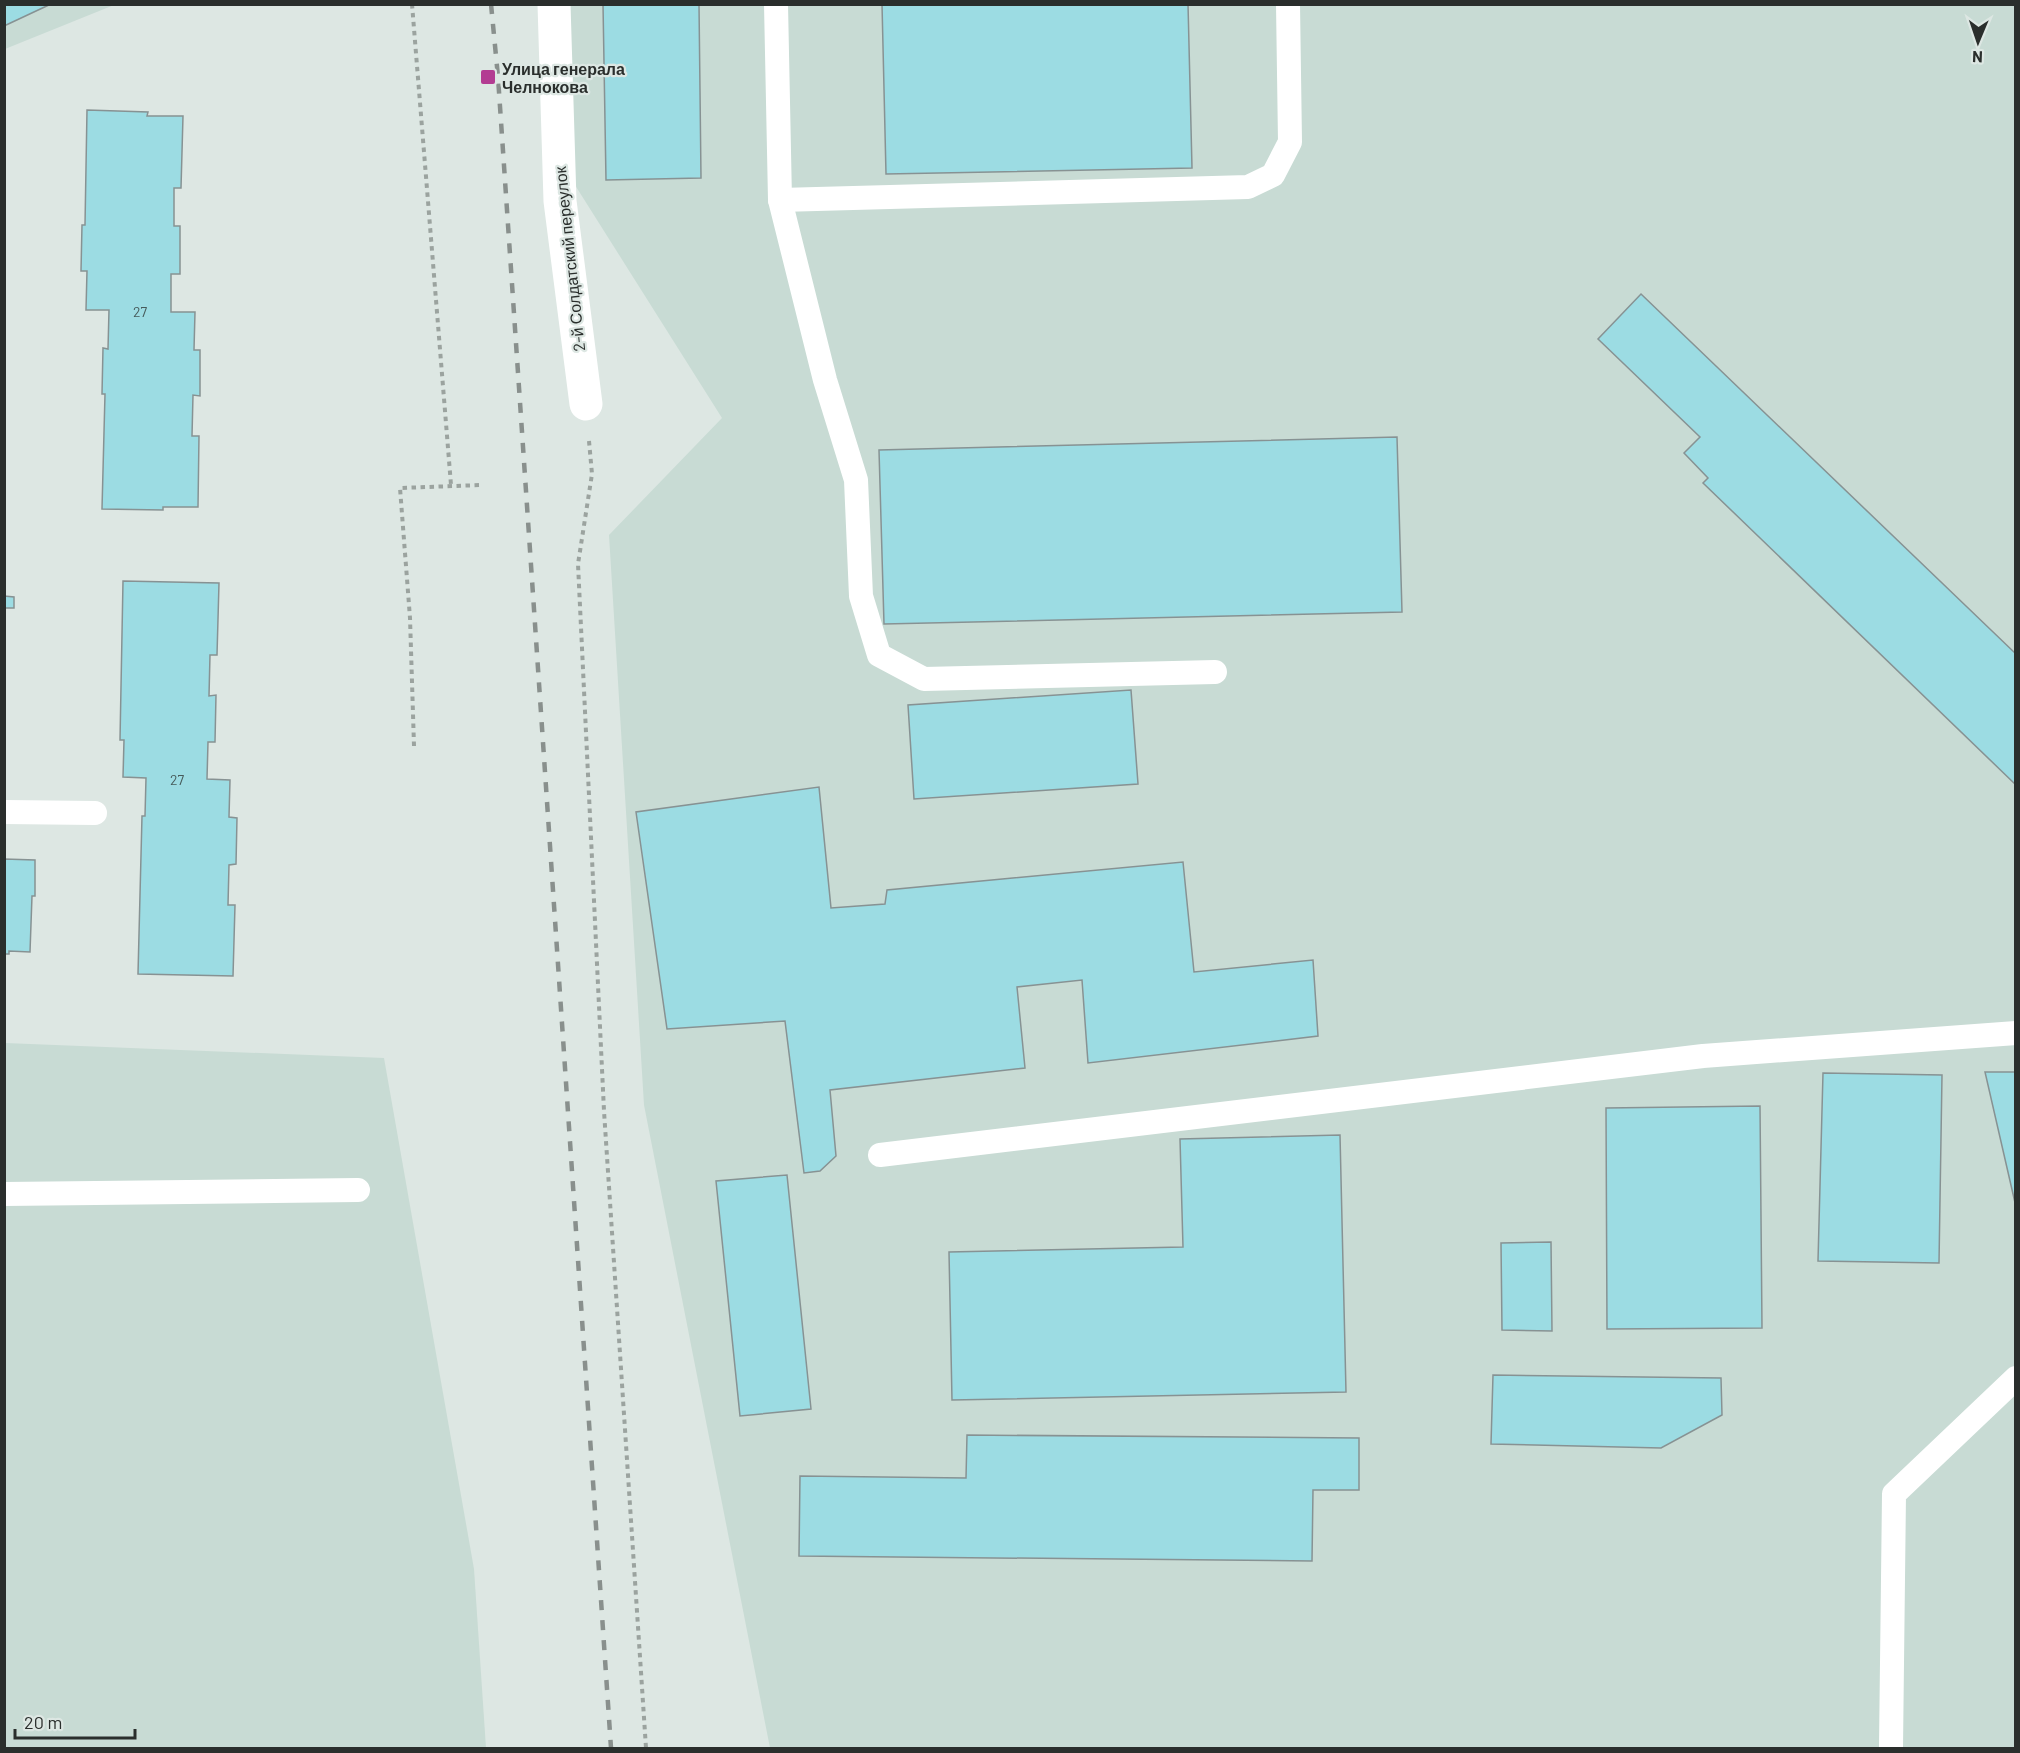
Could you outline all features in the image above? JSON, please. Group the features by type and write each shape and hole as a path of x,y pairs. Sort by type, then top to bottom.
{"street":[{"name":"2-й Солдатский переулок","path":"554,4 560,201 586,404"}],"lane":[{"path":"776,4 780,200 825,380 856,480 861,596 879,655 924,680 1215,672"},
{"path":"780,200 1248,187 1273,175 1290,142 1288,4"},
{"path":"4,812 94,813"},
{"path":"880,1155 1703,1056 2016,1033"},
{"path":"4,1194 358,1190"},
{"path":"1891,1749 1894,1494 2016,1378"}],"path":[{"path":"412,4 451,485"},
{"path":"586,404 592,474 578,564 604,1111 646,1749"},
{"path":"414,746 410,618 400,488 481,484"}],"shaded area":[{"path":"5,5 114,5 5,49"},
{"path":"561,5 2015,5 2015,1748 770,1748 644,1105 609,535 722,418 568,174"},
{"path":"5,1043 384,1058 474,1569 486,1748 5,1748"}],"building":[{"path":"4,4 51,4 4,26"},
{"path":"603,4 699,4 701,178 606,180"},
{"path":"882,4 1188,4 1192,168 886,174"},
{"path":"87,110 148,112 147,116 183,116 181,188 174,188 174,226 180,226 180,274 171,274 171,312 195,312 194,350 200,350 200,396 193,395 192,436 199,436 198,507 163,507 163,510 102,509 105,394 102,394 103,348 108,349 109,310 86,310 87,271 81,271 82,225 85,225"},
{"path":"1641,294 2016,654 2016,785 1703,483 1708,478 1684,453 1700,437 1598,339"},
{"path":"1397,437 1402,612 884,624 879,450"},
{"path":"123,581 219,583 217,655 210,655 209,696 216,695 215,742 208,742 207,779 230,780 229,817 237,818 236,864 229,865 228,905 235,905 233,976 138,974 142,816 145,816 146,778 123,777 124,740 120,740"},
{"path":"4,596 14,597 14,608 4,608"},
{"path":"1131,690 1138,784 914,799 908,705"},
{"path":"819,787 831,908 885,904 887,890 1183,862 1194,972 1313,960 1318,1036 1088,1063 1082,980 1017,987 1025,1068 830,1090 836,1156 820,1171 804,1173 785,1021 667,1029 636,812"},
{"path":"4,859 35,860 35,896 32,896 30,952 9,951 9,954 4,954"},
{"path":"1985,1072 2016,1072 2016,1207"},
{"path":"1823,1073 1942,1075 1939,1263 1818,1261"},
{"path":"1760,1106 1762,1328 1607,1329 1606,1108"},
{"path":"1340,1135 1346,1392 952,1400 949,1252 1183,1247 1180,1139"},
{"path":"787,1175 811,1409 740,1416 716,1181"},
{"path":"1551,1242 1552,1331 1502,1330 1501,1243"},
{"path":"1493,1375 1721,1378 1722,1415 1661,1448 1491,1444"},
{"path":"967,1435 1359,1438 1359,1490 1313,1490 1312,1561 799,1556 800,1476 966,1478"}],"railway":[{"path":"491,4 498,77 611,1748"}],"place":[{"name":"Улица генерала Челнокова","path":"488,77"}]}
